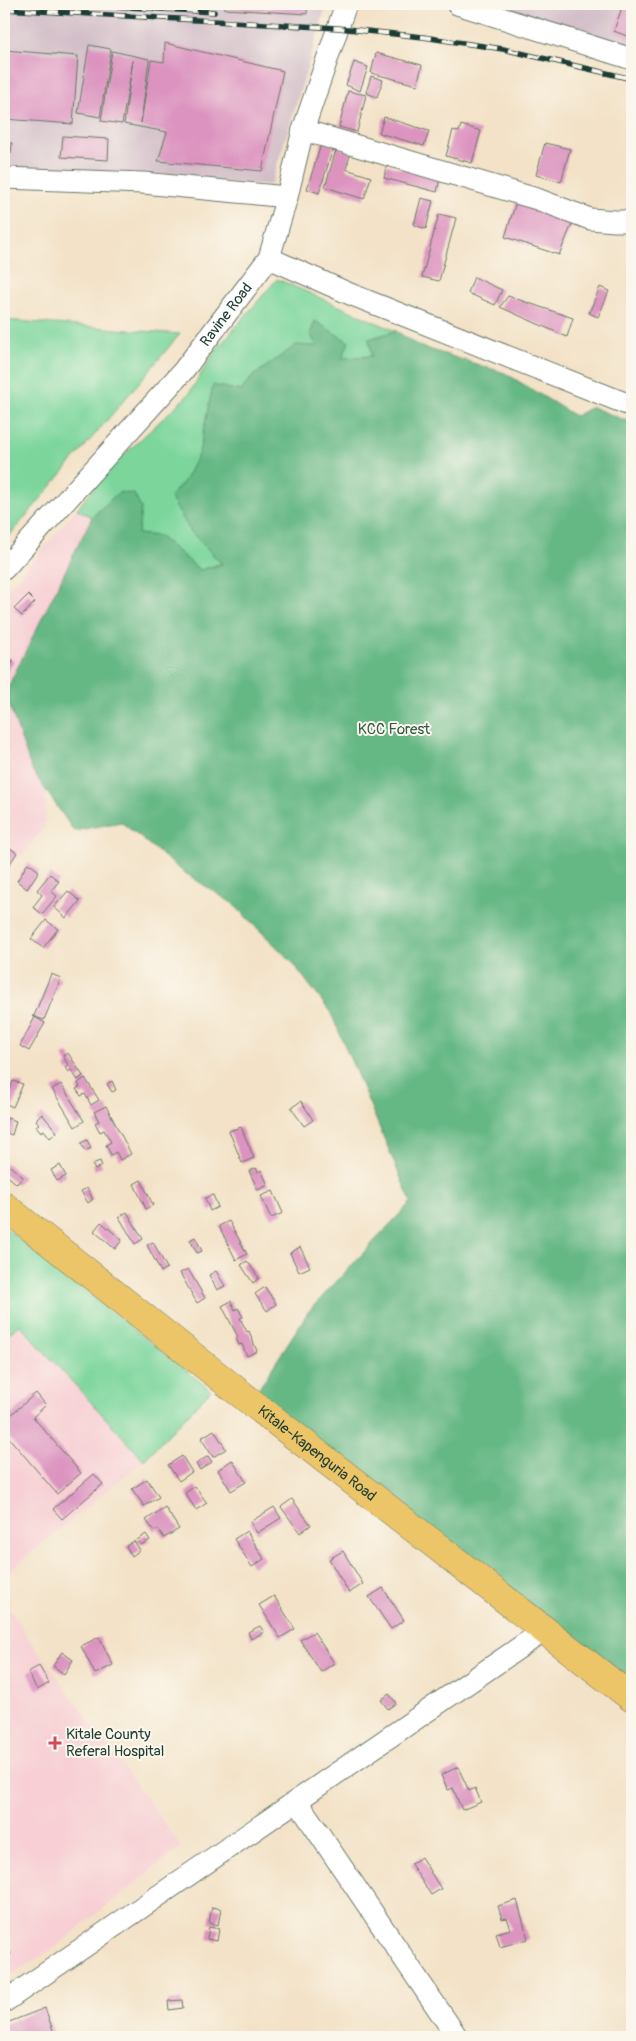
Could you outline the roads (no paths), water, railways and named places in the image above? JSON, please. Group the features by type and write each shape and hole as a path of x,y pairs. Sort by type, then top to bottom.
{"highway":[{"name":"Kitale-Kapenguria Road","path":"4,1206 632,1698"}],"street":[{"name":"Ravine Road","path":"4,569 183,372 268,258 287,197 303,130 346,4"},
{"path":"457,4 632,59"},
{"path":"303,130 537,199 590,219 632,221"},
{"path":"4,178 143,183 287,197"},
{"path":"268,258 350,294 632,406"},
{"path":"4,2002 545,1630"},
{"path":"297,1801 457,2037"}],"railway":[{"path":"76,4 214,12"},
{"path":"4,9 338,28 423,37 503,49 632,79"}],"place":[{"name":"Kitale County Referal Hospital","path":"55,1743"}],"park label":[{"name":"KCC Forest","path":"394,729"}]}
